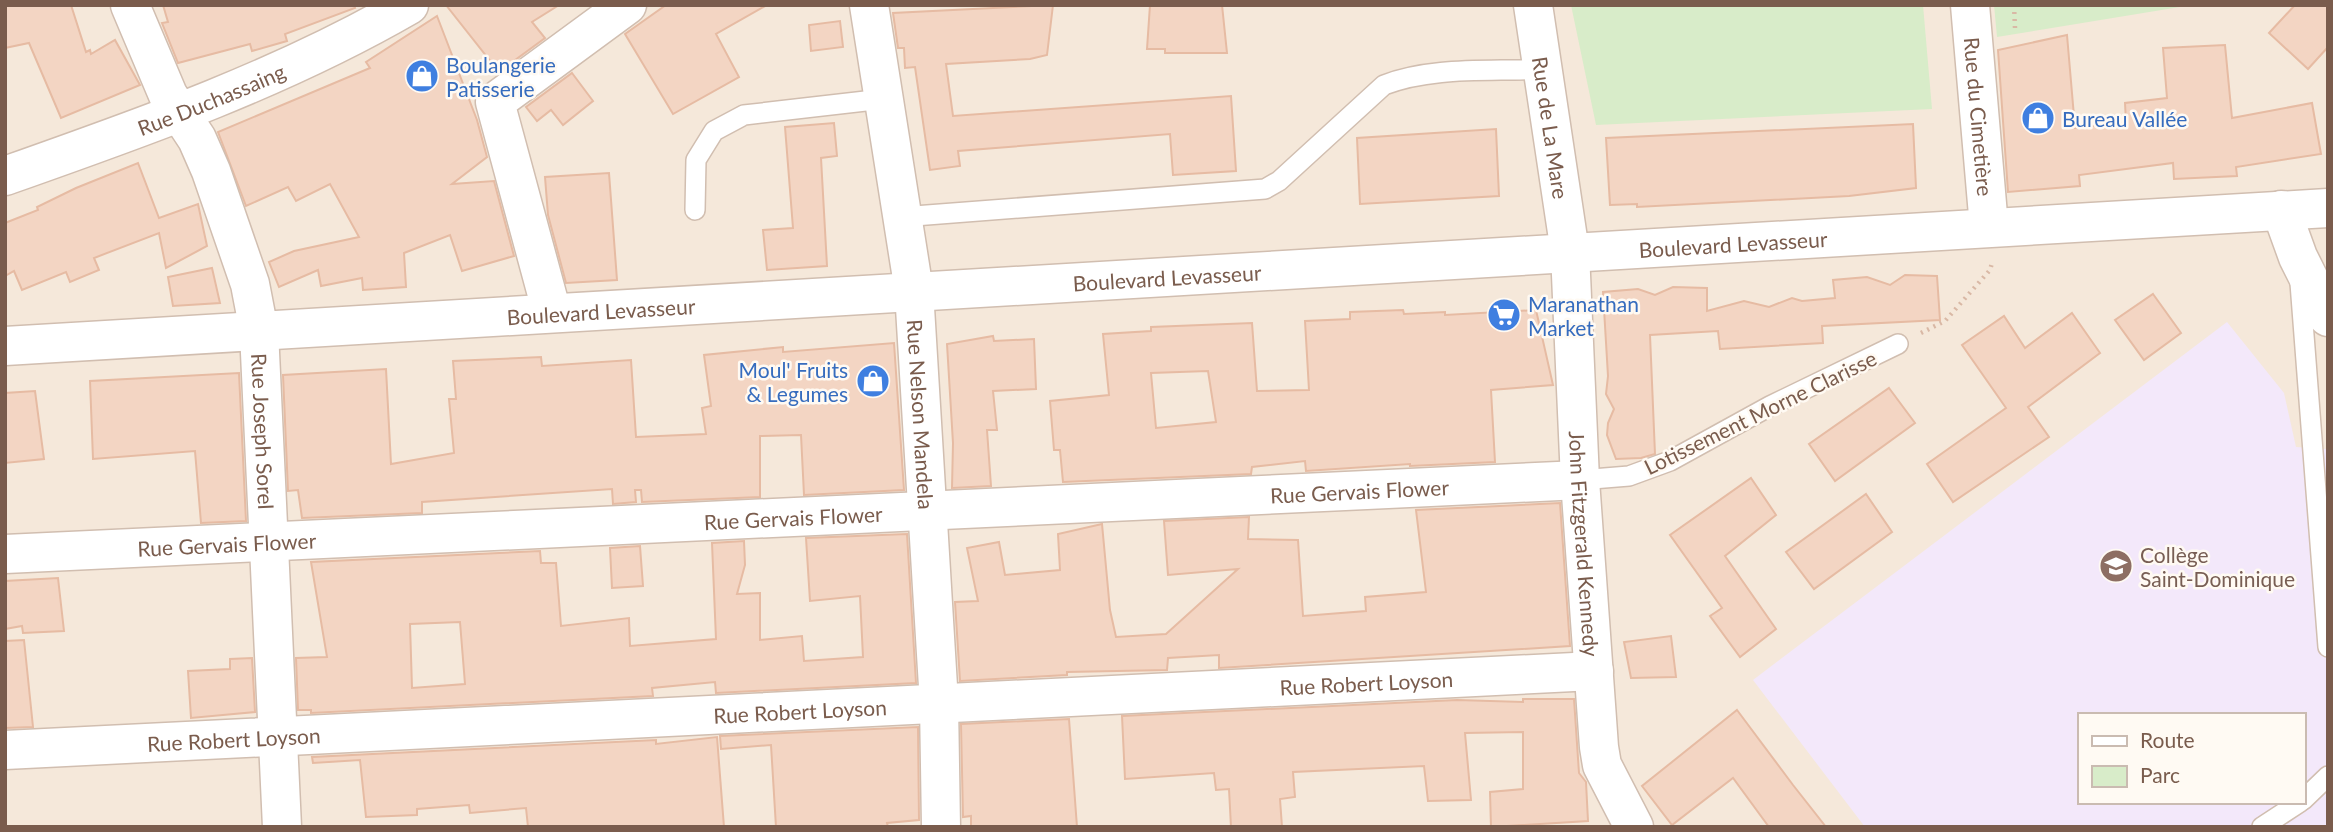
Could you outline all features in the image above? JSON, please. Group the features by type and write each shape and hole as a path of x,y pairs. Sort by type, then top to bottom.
{"street":[{"name":"Rue Joseph Sorel","path":"130,5 168,95 197,139 211,171 250,284 259,331 282,827"},
{"name":"Rue Duchassaing","path":"5,176 180,115 310,58 409,5"},
{"path":"552,313 495,102 626,5"},
{"name":"Rue Nelson Mandela","path":"869,5 914,291 939,704 941,827"},
{"name":"Rue de La Mare","path":"1533,5 1570,252"},
{"name":"Rue du Cimetière","path":"1970,5 1989,227"},
{"path":"2303,209 2298,257 2328,317"},
{"name":"Boulevard Levasseur","path":"5,346 2303,209"},
{"name":"John Fitzgerald Kennedy","path":"1570,252 1580,480 1602,765 1634,827"},
{"name":"Rue Gervais Flower","path":"5,554 1580,480"},
{"name":"Rue Robert Loyson","path":"5,750 1594,671"}],"lane":[{"path":"901,217 1265,189 1279,181 1384,85 1403,77 1426,74 1543,69"},
{"path":"695,211 696,159 714,131 744,115 883,99"},
{"path":"2298,257 2328,647"},
{"name":"Lotissement Morne Clarisse","path":"1580,480 1629,476 1670,461 1770,406 1898,344"},
{"path":"2305,798 2328,776"},
{"path":"2262,827 2297,804"}],"path":[{"path":"2014,5 2015,28"},
{"path":"1898,344 1945,321 1990,270 1989,227"}],"shaded area":[{"path":"5,5 2328,5 2328,827 5,827"},
{"name":"Collège Saint-Dominique","path":"2227,322 2284,393 2296,447 2326,449 2328,452 2328,827 1865,827 1753,680"}],"green space":[{"path":"1571,5 1923,5 1932,109 1596,125"},
{"path":"1994,5 2192,5 1997,37"}],"building":[{"path":"5,5 71,5 86,52 90,50 91,54 115,40 140,85 61,118 29,43 5,48"},
{"path":"163,5 354,5 355,8 285,34 287,41 252,51 250,44 178,63 162,23 168,22"},
{"path":"446,5 559,5 532,22 545,38 499,72"},
{"path":"666,5 767,5 716,34 739,77 673,114 625,34"},
{"path":"1053,5 1047,55 1030,59 946,64 953,116 1231,96 1236,171 1173,175 1170,134 958,151 960,166 930,170 915,67 905,68 904,48 898,48 893,13"},
{"path":"1150,5 1222,5 1227,53 1165,53 1165,49 1147,49"},
{"path":"2295,5 2328,5 2328,47 2308,69 2269,33"},
{"path":"437,16 477,120 487,157 452,184 494,181 514,256 462,271 450,235 404,253 406,287 363,290 362,278 321,286 318,270 279,287 269,262 294,251 359,237 330,184 296,201 288,187 246,206 218,132 370,68 366,62"},
{"path":"840,21 843,47 811,51 809,25"},
{"path":"2067,35 2075,128 2126,122 2125,103 2167,98 2163,48 2225,45 2232,118 2312,103 2321,154 2236,167 2237,176 2174,179 2173,163 2079,175 2080,186 2008,192 1998,50"},
{"path":"572,73 593,101 563,125 551,110 537,121 526,107"},
{"path":"834,123 837,156 821,158 827,266 767,270 763,230 793,228 785,127"},
{"path":"1913,124 1916,188 1849,196 1637,207 1637,204 1610,205 1606,138"},
{"path":"1496,129 1499,196 1360,204 1357,138"},
{"path":"138,163 159,218 198,204 207,246 166,268 159,233 94,258 99,270 70,282 66,272 22,290 14,271 5,276 5,223 38,210 37,207 76,188"},
{"path":"609,173 617,280 566,283 548,215 545,177"},
{"path":"212,268 220,303 173,306 168,277"},
{"path":"1905,275 1937,276 1940,320 1822,326 1823,343 1720,349 1718,331 1650,335 1655,454 1641,458 1616,459 1607,435 1608,423 1614,409 1606,394 1608,376 1603,292 1638,289 1655,295 1673,287 1707,288 1707,311 1744,301 1769,307 1792,298 1802,301 1835,298 1833,280 1867,277 1890,285"},
{"path":"2153,294 2181,333 2144,360 2115,320"},
{"path":"1403,310 1404,314 1445,312 1445,315 1536,310 1553,385 1491,390 1495,462 1306,471 1305,461 1252,467 1251,474 1063,482 1060,450 1054,450 1050,401 1109,395 1103,334 1151,331 1151,327 1252,323 1257,391 1309,390 1305,321 1350,319 1350,312","holes":["1208,371 1216,422 1156,428 1151,373"]},
{"path":"2072,313 2100,353 2028,407 2049,437 1953,502 1927,464 2006,408 1962,345 2004,316 2025,348"},
{"path":"993,336 994,341 1034,339 1036,389 993,391 997,430 987,430 991,486 952,488 953,443 947,344"},
{"path":"894,343 904,490 804,495 801,435 760,436 760,497 642,502 641,490 635,490 636,502 613,504 612,489 422,502 422,513 302,518 298,490 288,491 283,375 386,369 391,464 454,453 449,399 456,399 453,361 541,357 542,366 631,360 636,437 706,434 702,408 711,406 704,355 783,347 783,352"},
{"path":"239,373 246,521 201,523 195,451 93,459 90,381"},
{"path":"1889,388 1915,423 1835,481 1809,444"},
{"path":"35,391 44,459 5,463 5,393"},
{"path":"1751,478 1776,515 1725,556 1776,629 1740,657 1710,616 1722,608 1670,535"},
{"path":"1866,494 1892,532 1814,589 1786,552"},
{"path":"1560,503 1570,646 1219,668 1219,655 1168,658 1167,670 1067,672 1067,675 960,681 955,602 978,601 967,548 999,542 1005,575 1060,570 1058,534 1102,524 1110,610 1116,637 1166,634 1238,569 1168,575 1164,521 1249,517 1248,539 1298,540 1303,616 1366,611 1365,597 1426,592 1416,510"},
{"path":"907,534 916,683 716,693 715,682 652,688 653,696 311,713 311,710 298,710 296,658 327,657 311,562 540,551 541,563 556,563 561,626 629,618 630,646 716,639 712,543 744,541 745,565 737,594 760,593 760,640 802,636 804,661 863,657 860,596 810,601 806,538","holes":["460,622 465,684 412,688 410,624"]},
{"path":"640,546 643,586 612,588 610,548"},
{"path":"58,578 64,631 23,633 22,626 5,629 5,581"},
{"path":"1671,636 1676,677 1631,678 1624,642"},
{"path":"24,640 33,727 5,728 5,641"},
{"path":"252,658 255,712 191,718 188,671 230,669 230,659"},
{"path":"1523,699 1574,699 1579,773 1586,782 1588,821 1491,827 1490,792 1523,789 1523,732 1465,733 1471,800 1428,801 1424,766 1293,772 1295,797 1280,799 1282,827 1231,827 1229,789 1216,790 1214,773 1125,779 1122,716 1457,700 1523,702"},
{"path":"1737,710 1826,827 1769,827 1733,778 1672,825 1642,786"},
{"path":"1069,719 1077,827 971,827 971,816 963,817 961,724"},
{"path":"918,727 919,820 887,823 888,827 776,827 771,745 721,749 720,736"},
{"path":"717,737 724,827 528,827 526,808 470,813 469,805 417,809 417,815 366,817 360,760 313,763 312,757 656,740 656,744"}],"place":[{"name":"Boulangerie Patisserie","path":"422,76"},
{"name":"Bureau Vallée","path":"2038,118"},
{"name":"Maranathan Market","path":"1504,315"},
{"name":"Moul' Fruits & Legumes","path":"873,381"},
{"name":"Collège Saint-Dominique","path":"2116,566"}]}
